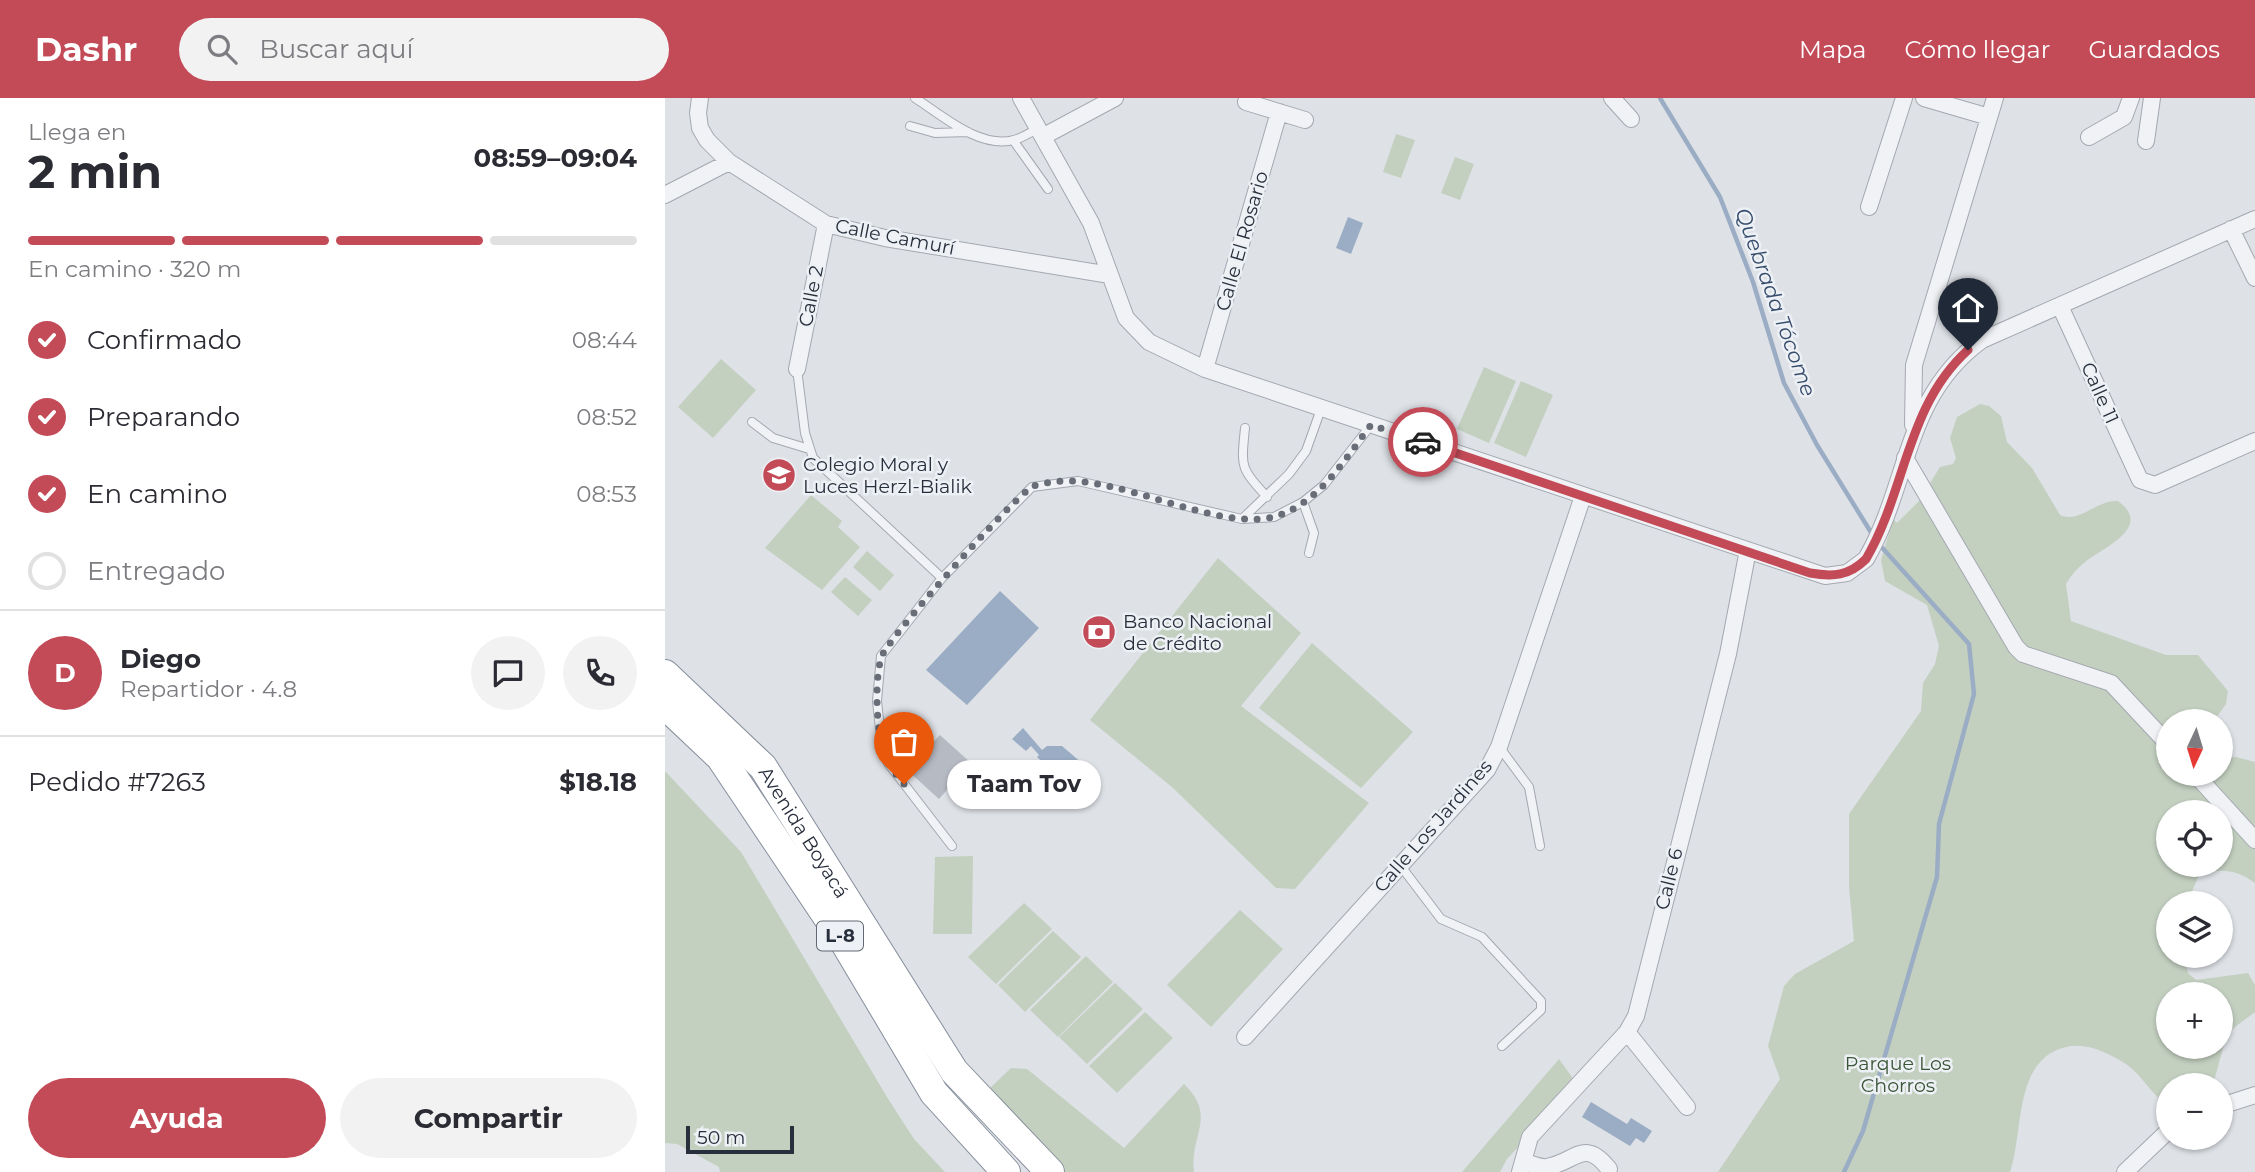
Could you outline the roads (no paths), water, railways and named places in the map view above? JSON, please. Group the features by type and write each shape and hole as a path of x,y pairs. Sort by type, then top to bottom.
{"highway":[{"name":"Avenida Boyacá","path":"665,674 763,767 954,1071 1050,1172"},
{"name":"Avenida Boyacá","path":"665,705 720,757 846,945 934,1093 1006,1172"}],"street":[{"name":"Calle Camurí","path":"700,98 700,128 707,140 729,162 825,224 885,239 1110,275"},
{"path":"1021,98 1091,223 1120,307 1140,336 1205,369 1825,576 1847,573 1866,559 1913,435 1936,386 1968,350 1982,340 2255,219"},
{"path":"1041,132 1115,98"},
{"path":"1612,98 1631,119"},
{"path":"1869,207 1904,98"},
{"path":"1924,98 1989,117"},
{"path":"1913,435 1914,365 1995,98"},
{"path":"2089,137 2124,117 2131,98"},
{"path":"2146,141 2152,98"},
{"path":"1246,102 1305,120"},
{"name":"Calle El Rosario","path":"1205,369 1279,112"},
{"path":"665,195 729,162"},
{"name":"Calle 2","path":"797,369 825,224"},
{"path":"2231,229 2255,278"},
{"name":"Calle 11","path":"2060,306 2140,480 2155,485 2255,441"},
{"path":"1905,458 2016,647 2023,654 2111,683 2156,731"},
{"name":"Calle Los Jardines","path":"1245,1037 1487,770 1499,747 1583,496"},
{"name":"Calle 6","path":"1523,1167 1530,1138 1627,1032 1636,1016 1727,654 1748,550"},
{"path":"2206,786 2255,840"},
{"path":"1627,1032 1687,1107"},
{"path":"2233,1102 2255,1095"},
{"path":"2125,1172 2156,1142"},
{"path":"1523,1167 1545,1170 1581,1152 1598,1155 1609,1168"}],"lane":[{"path":"915,98 968,132 985,138 1013,140 1041,132"},
{"path":"910,126 943,134 968,132"},
{"path":"1013,140 1048,189"},
{"path":"797,369 809,449 813,458 942,578"},
{"path":"1242,519 1267,497 1306,451 1321,408"},
{"path":"752,422 773,438 809,449"},
{"path":"952,846 888,764 877,701 881,656 942,578 1032,487 1078,481 1242,519 1274,517 1303,502 1334,474 1371,425"},
{"path":"1245,428 1241,462 1245,473 1267,497"},
{"path":"1303,502 1314,533 1309,553"},
{"path":"1499,747 1529,787 1540,846"},
{"path":"1399,865 1441,919 1482,937 1541,1001 1541,1010 1502,1046"}],"water":[{"path":"1348,217 1363,223 1351,254 1336,248"},
{"path":"1000,591 1039,628 967,705 926,670"},
{"path":"1023,728 1042,750 1047,746 1062,746 1083,764 1065,783 1037,757 1039,755 1031,746 1026,751 1012,739"},
{"path":"1591,1102 1627,1124 1631,1118 1652,1131 1644,1143 1636,1138 1630,1146 1582,1117"}],"waterway":[{"name":"Quebrada Tócome","path":"1660,98 1720,197 1753,282 1784,383 1817,445 1872,534"},
{"name":"Quebrada Tócome","path":"1844,1172 1863,1131 1937,877 1939,824 1974,694 1969,644 1877,542"}],"place":[{"name":"Colegio Moral y Luces Herzl-Bialik","path":"779,475"},
{"name":"Banco Nacional de Crédito","path":"1099,632"},
{"name":"Taam Tov","path":"904,784"}],"park label":[{"name":"Parque Los Chorros","path":"1898,1074"}]}
